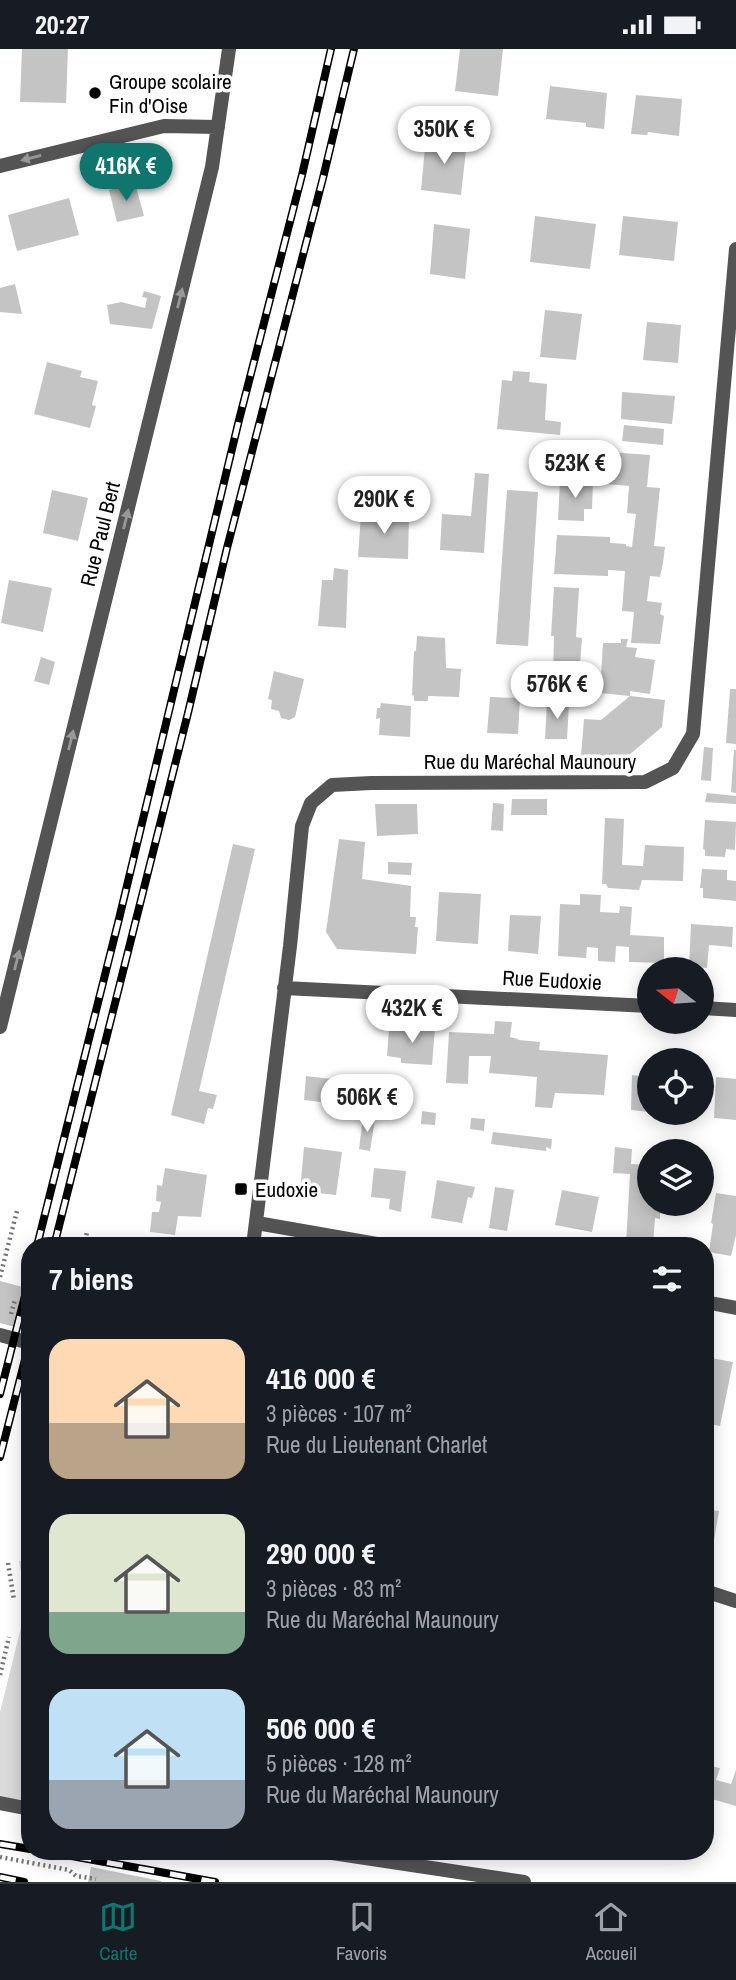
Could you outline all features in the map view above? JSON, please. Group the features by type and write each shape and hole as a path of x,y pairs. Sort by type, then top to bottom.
{"street":[{"name":"Rue Paul Bert","path":"0,1027 212,167 229,49"},
{"path":"0,166 164,126 218,127"},
{"name":"Rue du Maréchal Maunoury","path":"255,1237 302,826 311,803 332,785 645,782 673,768 693,734 736,249"},
{"name":"Rue Eudoxie","path":"284,988 637,1005"},
{"path":"714,1009 736,1010"},
{"path":"257,1223 336,1237"},
{"path":"714,1304 736,1308"},
{"path":"0,1335 21,1341"},
{"path":"714,1594 736,1601"},
{"path":"0,1803 21,1807"},
{"path":"379,1860 524,1882"}],"path":[{"path":"0,1277 17,1211"},
{"path":"86,1237 87,1232"},
{"path":"11,1314 15,1300"},
{"path":"8,1563 14,1600"},
{"path":"0,1675 9,1637"},
{"path":"2,1857 7,1865"},
{"path":"2,1857 69,1870 76,1876 96,1879"}],"shaded area":[{"path":"21,1627 21,1808 0,1807 0,1712"}],"building":[{"path":"22,49 68,49 66,103 20,102"},
{"path":"460,49 503,49 498,96 455,91"},
{"path":"550,86 607,93 604,129 586,127 586,123 546,119"},
{"path":"636,95 682,99 679,136 648,132 647,135 631,134"},
{"path":"426,137 467,141 461,195 421,190"},
{"path":"135,183 144,216 117,222 109,190"},
{"path":"69,198 79,235 17,251 8,215"},
{"path":"535,216 596,224 590,269 530,262"},
{"path":"623,216 678,222 674,261 619,255"},
{"path":"434,224 470,229 465,279 430,274"},
{"path":"15,284 22,314 0,312 0,288"},
{"path":"144,291 161,296 152,329 110,324 107,305 121,302 145,308 147,298 142,297"},
{"path":"545,310 582,314 576,360 540,357"},
{"path":"647,322 681,325 678,363 643,360"},
{"path":"47,362 82,371 80,377 98,381 92,405 96,406 90,428 34,414"},
{"path":"513,371 530,372 529,382 547,384 545,420 561,422 560,435 497,429 502,380 512,381"},
{"path":"622,392 675,396 672,424 621,419"},
{"path":"624,425 664,429 663,445 622,441"},
{"path":"609,452 650,455 647,487 660,488 654,546 665,547 660,577 650,576 647,601 662,603 660,614 664,616 660,644 631,643 634,612 622,611 625,571 608,570 608,576 554,574 557,535 610,537 610,543 632,547 636,514 627,513 629,486 606,484"},
{"path":"475,473 489,474 484,553 440,550 442,514 471,516"},
{"path":"560,480 593,482 592,509 584,509 584,521 558,520"},
{"path":"52,490 88,498 78,541 43,533"},
{"path":"507,490 538,492 528,646 496,644"},
{"path":"361,514 409,515 408,559 358,557"},
{"path":"334,568 348,570 346,628 318,626 322,580 333,580"},
{"path":"9,580 52,588 43,632 1,623"},
{"path":"554,587 579,588 576,637 582,638 579,679 553,677 554,636 551,636"},
{"path":"417,636 445,638 446,668 461,669 459,697 428,696 428,701 414,701 414,651"},
{"path":"621,639 628,639 626,647 637,648 635,657 655,660 650,694 630,691 630,696 600,693 603,643 621,643"},
{"path":"41,657 55,662 49,685 34,681"},
{"path":"274,671 304,679 295,717 289,720 281,718 279,711 271,709 272,700 268,699"},
{"path":"730,689 736,689 736,744 726,743"},
{"path":"630,696 665,700 662,727 628,756 581,756 584,719 601,720"},
{"path":"490,697 520,698 518,734 487,733"},
{"path":"547,702 569,704 567,739 545,739"},
{"path":"381,703 411,706 410,737 379,735 380,718 376,719 377,708 380,708"},
{"path":"704,747 713,748 711,781 701,780"},
{"path":"736,750 736,793 731,792"},
{"path":"707,793 736,796 736,804 705,802"},
{"path":"512,799 547,799 547,815 511,815"},
{"path":"493,803 504,804 503,831 491,830"},
{"path":"375,804 417,804 418,834 377,836"},
{"path":"605,818 624,819 622,865 643,866 645,845 684,847 683,881 642,880 639,890 608,888 606,884 602,884"},
{"path":"705,820 736,822 735,850 726,849 725,857 705,856"},
{"path":"339,839 365,842 362,879 411,886 410,917 416,917 415,927 418,927 416,954 337,949 326,932"},
{"path":"233,844 255,849 199,1091 217,1095 213,1109 208,1108 204,1124 171,1115"},
{"path":"388,862 412,863 411,875 388,874"},
{"path":"702,869 727,870 727,880 736,881 736,901 703,898 703,888 700,888"},
{"path":"439,892 481,894 478,944 436,941"},
{"path":"580,894 601,895 600,912 619,913 620,906 632,907 630,935 664,937 664,957 637,957 637,962 629,962 629,947 616,946 615,962 598,961 598,948 587,947 586,958 558,956 560,904 580,905"},
{"path":"510,915 541,916 538,954 508,951"},
{"path":"691,924 733,927 732,947 709,945 708,957 689,957"},
{"path":"495,1021 512,1022 510,1037 540,1042 539,1050 608,1055 604,1095 555,1093 552,1108 535,1107 537,1077 489,1073 491,1056 469,1056 468,1084 446,1083 449,1032 494,1034"},
{"path":"403,1025 435,1028 432,1065 401,1063 401,1058 387,1056 389,1029 402,1030"},
{"path":"632,1075 637,1076 637,1111 631,1110"},
{"path":"306,1076 340,1080 338,1104 304,1100"},
{"path":"716,1077 736,1079 736,1120 714,1118"},
{"path":"422,1111 436,1113 435,1125 421,1124"},
{"path":"363,1117 375,1119 370,1151 359,1149"},
{"path":"471,1118 485,1119 484,1131 470,1129"},
{"path":"493,1132 552,1139 551,1149 546,1147 546,1151 491,1144"},
{"path":"304,1147 342,1152 336,1195 300,1191"},
{"path":"615,1147 632,1149 631,1164 637,1164 637,1216 660,1216 660,1219 655,1218 654,1237 626,1237 630,1174 613,1173"},
{"path":"165,1168 207,1175 201,1217 178,1216 175,1235 150,1232 152,1212 159,1212 161,1202 156,1201 157,1185 162,1186"},
{"path":"374,1168 406,1171 401,1212 389,1209 390,1199 371,1197"},
{"path":"437,1180 475,1187 472,1198 468,1197 462,1223 431,1218"},
{"path":"495,1187 514,1190 507,1231 489,1228"},
{"path":"562,1190 599,1197 592,1232 555,1225"},
{"path":"716,1193 736,1196 736,1235 731,1256 714,1253 714,1237 711,1237"},
{"path":"0,1281 21,1287 21,1329 0,1323"},
{"path":"714,1359 733,1362 720,1426 714,1425"},
{"path":"714,1510 719,1511 714,1540"},
{"path":"714,1767 720,1768 716,1780 731,1784 736,1770 736,1806 714,1800"},
{"path":"91,1867 161,1881 161,1882 88,1882"}],"railway":[{"path":"39,1237 331,49"},
{"path":"56,1237 354,49"},
{"path":"0,1394 21,1311"},
{"path":"0,1457 21,1375"},
{"path":"0,1844 21,1848"},
{"path":"94,1860 215,1882"},
{"path":"0,1877 24,1882"}],"place":[{"name":"Groupe scolaire Fin d'Oise","path":"95,93"},
{"name":"Eudoxie","path":"241,1189"}]}
